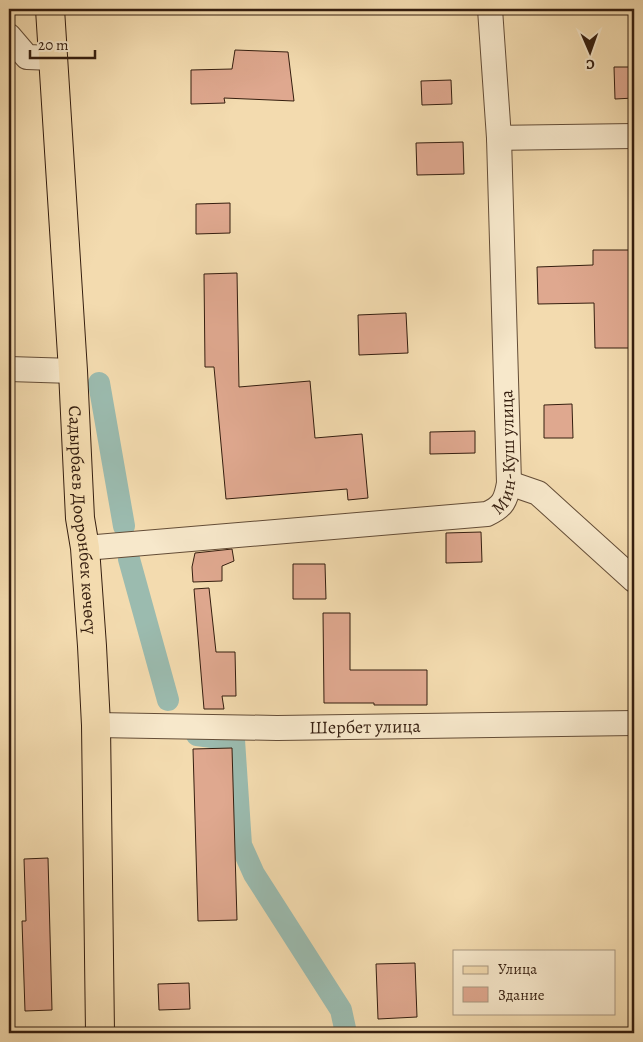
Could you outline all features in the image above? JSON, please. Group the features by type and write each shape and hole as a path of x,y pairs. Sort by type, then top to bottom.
{"main road":[{"name":"Садырбаев Дооронбек көчөсү","path":"50,9 73,370 80,518 85,548 96,725 100,1033"}],"street":[{"name":"Мин-Куш улица","path":"85,548 487,514 498,509 506,498 509,483 500,138 490,9"},
{"path":"9,36 18,58 54,58"},
{"path":"500,138 634,136"},
{"path":"9,369 73,370"},
{"path":"509,483 538,493 634,580"},
{"name":"Шербет улица","path":"96,725 277,728 634,723"}],"building":[{"path":"235,50 288,52 294,101 224,98 225,103 191,104 191,70 232,69"},
{"path":"614,67 634,67 634,98 615,99"},
{"path":"451,80 452,104 422,105 421,81"},
{"path":"463,142 464,174 417,175 416,143"},
{"path":"230,203 230,233 196,234 196,204"},
{"path":"593,250 634,250 634,348 595,348 594,303 538,304 537,267 593,265"},
{"path":"237,273 239,387 310,381 315,438 362,434 368,498 348,500 347,489 226,499 214,367 205,367 204,274"},
{"path":"406,313 408,353 359,355 358,315"},
{"path":"572,404 573,438 544,438 544,405"},
{"path":"475,431 475,453 430,454 430,432"},
{"path":"481,532 482,562 446,563 446,533"},
{"path":"232,549 234,561 222,566 222,581 193,582 192,567 195,553"},
{"path":"293,564 325,564 326,599 293,599"},
{"path":"209,588 216,652 235,652 236,696 222,696 224,709 204,709 194,589"},
{"path":"323,613 350,613 350,670 427,670 427,705 324,703"},
{"path":"232,748 237,920 198,921 193,749"},
{"path":"48,858 52,1010 25,1011 22,921 26,921 24,859"},
{"path":"415,963 417,1017 378,1019 376,964"},
{"path":"189,983 190,1009 159,1010 158,984"}],"waterway":[{"path":"99,383 124,526"},
{"path":"129,559 168,700"},
{"path":"197,735 234,740 241,845 254,874 341,1010 346,1033"}]}
